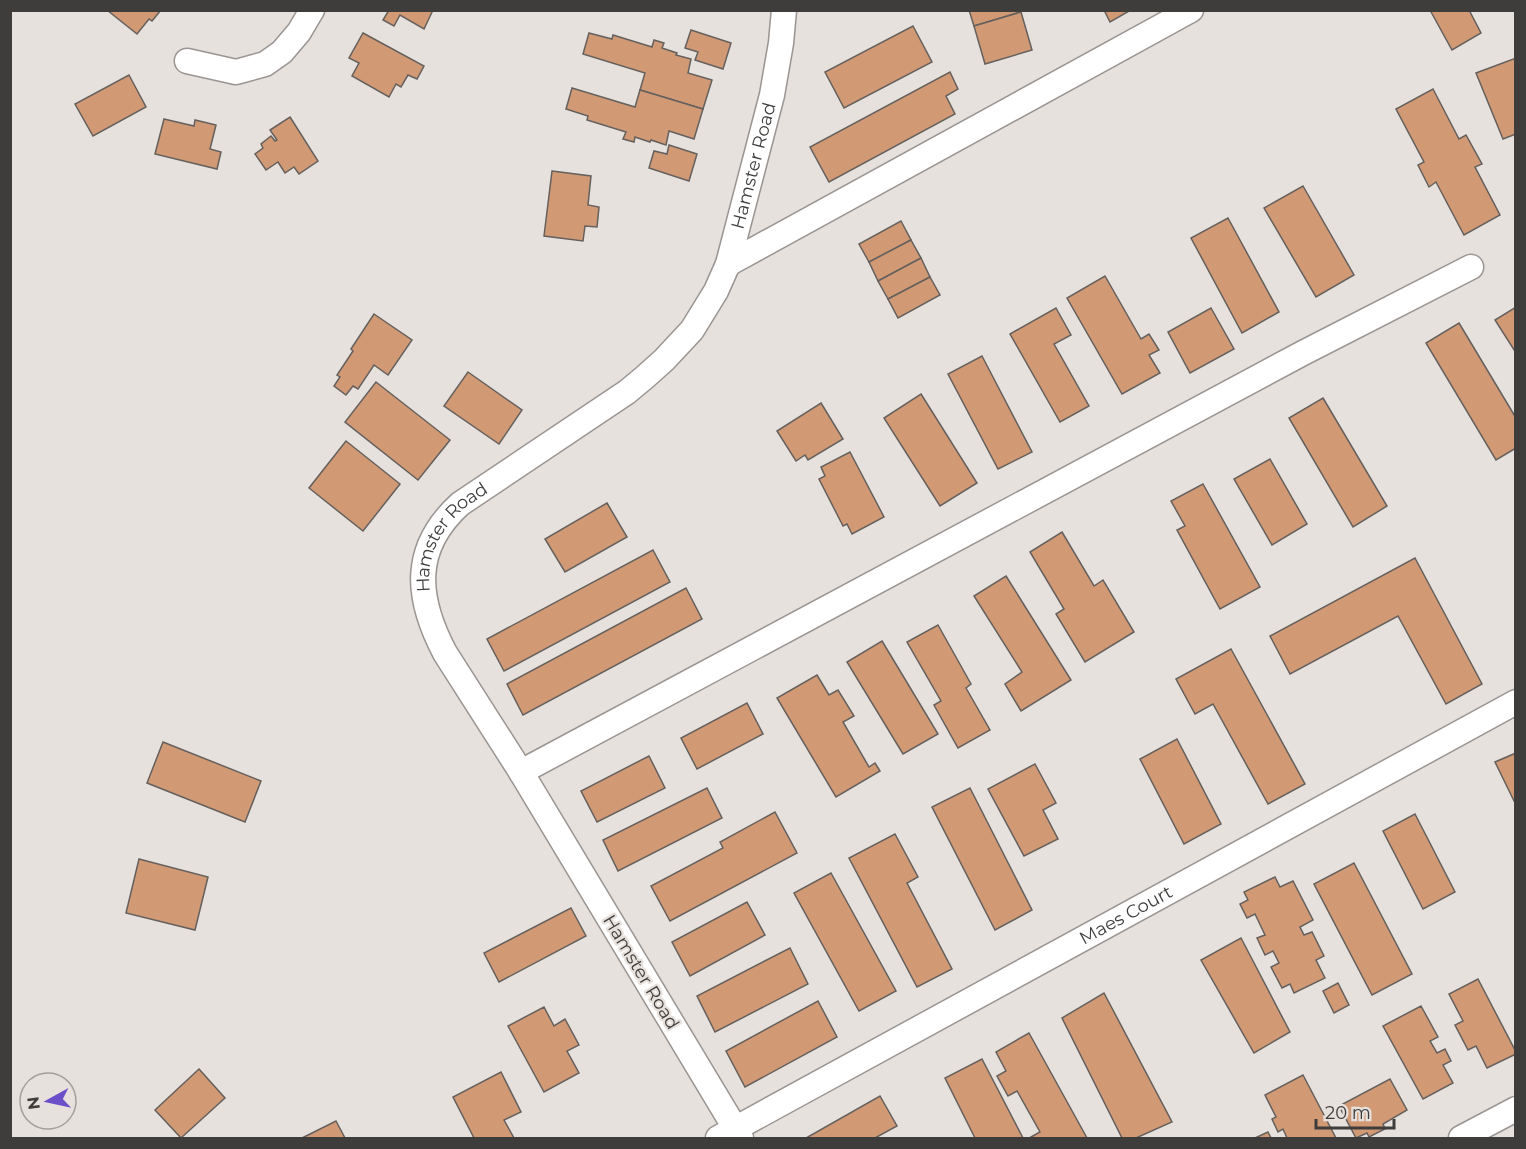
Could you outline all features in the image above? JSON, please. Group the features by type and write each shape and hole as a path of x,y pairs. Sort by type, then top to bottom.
{"street":[{"path":"187,61 236,72 265,64 282,52 300,32 312,10"},
{"name":"Hamster Road","path":"731,1135 521,771 436,636 428,615 422,577 425,559 438,529 447,516 460,504 627,392 664,360 692,330 716,291 728,264 772,94 784,10"},
{"path":"728,264 1191,10"},
{"path":"521,771 1303,353 1471,267"},
{"name":"Maes Court","path":"731,1135 1515,702"},
{"path":"1461,1138 1515,1108"}],"building":[{"path":"107,10 161,10 152,21 149,19 137,34"},
{"path":"389,10 433,10 424,29 400,15 394,26 383,20"},
{"path":"969,10 1021,10 1021,12 974,26"},
{"path":"1104,10 1131,10 1110,22"},
{"path":"1430,10 1469,10 1481,33 1452,50"},
{"path":"1021,12 1032,50 985,64 974,26"},
{"path":"913,26 932,62 844,108 825,72"},
{"path":"691,30 731,43 723,69 695,60 698,52 685,48"},
{"path":"363,33 424,66 417,79 408,75 401,87 396,84 389,97 352,76 359,63 349,58"},
{"path":"589,33 612,39 613,35 652,47 654,40 664,43 662,48 691,59 688,73 712,80 703,109 640,90 645,73 583,54"},
{"path":"1516,58 1516,134 1503,139 1476,73"},
{"path":"950,72 958,89 946,96 955,114 829,182 810,147"},
{"path":"129,75 146,107 93,136 75,104"},
{"path":"572,88 635,107 640,90 703,109 694,139 669,131 666,145 635,137 634,142 623,139 626,132 587,120 588,116 566,109"},
{"path":"1433,89 1459,139 1466,135 1482,164 1475,167 1500,215 1464,235 1436,182 1429,187 1418,165 1424,162 1396,109"},
{"path":"290,117 318,161 299,174 294,167 285,173 278,162 266,170 255,154 263,148 261,144 271,136 275,141 277,140 270,130"},
{"path":"164,119 194,126 195,120 216,125 210,149 221,152 217,169 155,154"},
{"path":"669,145 697,154 689,181 649,168 654,151 667,154"},
{"path":"552,171 591,176 588,205 599,207 597,227 585,226 583,241 544,236"},
{"path":"1303,186 1354,275 1316,297 1264,208"},
{"path":"1228,218 1279,312 1242,333 1191,238"},
{"path":"901,221 911,240 869,262 859,244"},
{"path":"911,240 921,258 878,281 869,262"},
{"path":"921,258 930,277 888,299 878,281"},
{"path":"1105,276 1141,339 1149,334 1159,350 1149,355 1160,373 1122,394 1067,298"},
{"path":"930,277 940,295 898,318 888,299"},
{"path":"1516,307 1516,353 1495,320"},
{"path":"1056,308 1071,335 1054,344 1089,406 1060,422 1010,334"},
{"path":"1211,308 1234,349 1190,373 1168,332"},
{"path":"374,314 412,340 388,375 374,365 358,389 353,386 346,395 334,386 340,377 337,375"},
{"path":"1459,323 1516,418 1516,448 1496,460 1426,343"},
{"path":"982,356 1032,452 998,469 948,374"},
{"path":"468,372 522,410 499,444 444,406"},
{"path":"376,382 450,440 418,480 345,422"},
{"path":"921,394 977,483 940,506 884,418"},
{"path":"1323,398 1387,506 1353,527 1289,418"},
{"path":"821,403 843,439 808,460 805,455 796,461 777,431"},
{"path":"346,441 400,484 363,531 309,488"},
{"path":"850,452 884,517 852,534 847,524 843,526 819,479 825,476 821,467"},
{"path":"1270,459 1307,524 1272,545 1234,479"},
{"path":"1203,484 1260,587 1220,609 1177,530 1185,526 1171,501"},
{"path":"607,503 627,537 565,572 545,539"},
{"path":"1062,532 1094,586 1103,580 1134,632 1085,662 1056,614 1064,609 1030,552"},
{"path":"653,550 670,582 504,671 487,639"},
{"path":"1415,558 1482,684 1446,704 1398,616 1290,674 1270,636"},
{"path":"1006,576 1071,680 1021,711 1005,684 1022,672 974,596"},
{"path":"686,588 702,619 523,715 507,684"},
{"path":"938,625 971,684 966,688 990,730 958,748 934,705 941,701 907,642"},
{"path":"882,641 938,734 903,754 847,662"},
{"path":"1231,649 1305,784 1268,804 1213,704 1195,714 1176,679"},
{"path":"817,675 829,695 838,690 854,716 843,722 869,767 875,763 880,771 836,797 777,698"},
{"path":"747,703 763,734 697,769 681,738"},
{"path":"1177,739 1221,824 1184,844 1140,759"},
{"path":"163,742 261,781 245,822 147,783"},
{"path":"1516,753 1516,805 1495,762"},
{"path":"649,756 665,788 597,822 581,791"},
{"path":"1035,764 1056,803 1043,810 1058,839 1024,856 988,789"},
{"path":"707,788 722,818 618,871 603,840"},
{"path":"970,788 1032,910 995,930 932,807"},
{"path":"775,812 797,853 670,921 651,886 723,848 720,842"},
{"path":"1415,814 1455,892 1423,909 1383,831"},
{"path":"895,834 918,877 907,883 952,969 917,987 849,858"},
{"path":"139,859 208,877 195,930 126,913"},
{"path":"1354,863 1412,974 1372,995 1314,884"},
{"path":"831,873 896,991 859,1011 794,893"},
{"path":"1275,877 1280,887 1293,881 1313,920 1300,927 1304,935 1312,932 1324,956 1316,960 1325,978 1294,993 1290,984 1282,988 1271,967 1279,963 1273,951 1265,955 1257,938 1265,935 1255,914 1247,918 1240,904 1248,900 1244,892"},
{"path":"747,902 765,935 690,976 672,942"},
{"path":"571,908 586,936 499,982 484,953"},
{"path":"1241,938 1290,1032 1254,1053 1201,960"},
{"path":"790,948 808,984 715,1032 697,996"},
{"path":"1478,979 1516,1052 1487,1068 1476,1046 1468,1050 1455,1025 1463,1021 1449,994"},
{"path":"1338,983 1349,1005 1334,1013 1323,991"},
{"path":"1104,993 1172,1122 1136,1138 1122,1138 1062,1018"},
{"path":"818,1001 837,1037 745,1087 726,1051"},
{"path":"1421,1006 1438,1037 1430,1041 1437,1053 1445,1049 1451,1061 1443,1065 1453,1083 1423,1099 1383,1026"},
{"path":"544,1007 554,1026 565,1019 579,1045 567,1051 579,1073 544,1092 508,1026"},
{"path":"1029,1033 1087,1138 1032,1138 1040,1132 1017,1091 1008,1096 997,1076 1006,1071 996,1052"},
{"path":"982,1059 1023,1138 975,1138 945,1078"},
{"path":"199,1069 225,1098 181,1138 155,1110"},
{"path":"501,1072 521,1112 504,1120 514,1138 474,1138 453,1097"},
{"path":"1303,1075 1336,1138 1287,1138 1283,1129 1278,1132 1272,1119 1276,1117 1265,1095"},
{"path":"1390,1079 1407,1110 1383,1124 1385,1129 1369,1137 1367,1133 1356,1138 1339,1106"},
{"path":"880,1096 897,1126 875,1138 806,1138"},
{"path":"336,1121 345,1138 302,1138"},
{"path":"1268,1132 1271,1138 1255,1138"}]}
